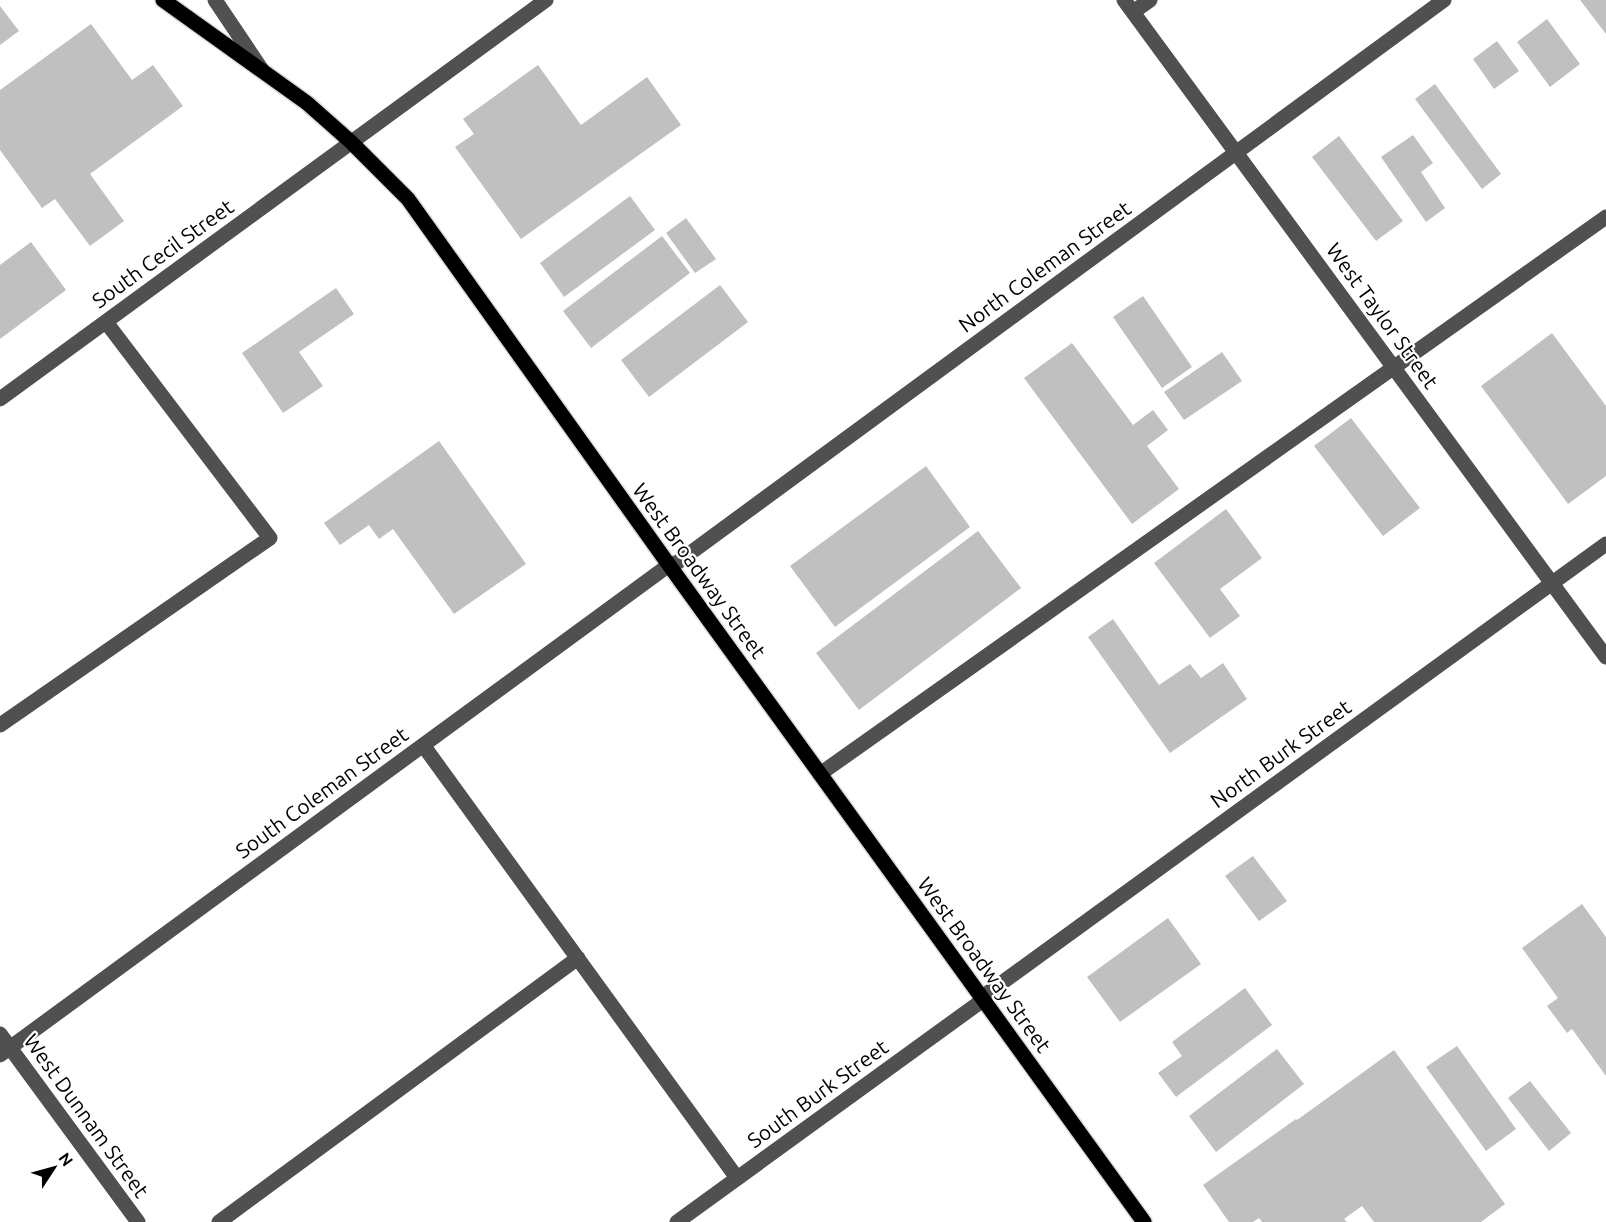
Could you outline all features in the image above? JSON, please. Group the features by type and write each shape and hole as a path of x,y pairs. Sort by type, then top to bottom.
{"main road":[{"name":"West Broadway Street","path":"163,0 307,103 351,142 408,199 669,565 1144,1222"}],"street":[{"path":"215,0 262,70"},
{"name":"South Cecil Street","path":"0,399 546,0"},
{"path":"1129,6 1150,0"},
{"name":"North Coleman Street","path":"669,565 678,562 1444,0"},
{"name":"West Taylor Street","path":"1129,6 1606,657"},
{"path":"820,774 1606,217"},
{"path":"0,724 270,538 106,322"},
{"name":"North Burk Street","path":"983,1000 988,992 1606,544"},
{"name":"South Coleman Street","path":"5,1051 669,565"},
{"path":"423,745 737,1178"},
{"path":"219,1222 578,958"},
{"name":"South Burk Street","path":"677,1222 983,1000"},
{"name":"West Dunnam Street","path":"0,1034 5,1051 138,1222"}],"building":[{"path":"1580,0 1606,0 1606,34"},
{"path":"0,6 19,31 0,45"},
{"path":"1547,19 1580,64 1550,87 1517,42"},
{"path":"91,24 132,80 153,65 183,106 90,174 124,221 90,246 55,199 42,208 0,150 0,90"},
{"path":"1497,41 1519,71 1494,89 1473,59"},
{"path":"538,65 581,125 647,77 681,125 521,239 455,147 474,134 463,119"},
{"path":"1435,84 1501,174 1482,189 1415,99"},
{"path":"1413,135 1433,163 1421,172 1445,208 1426,222 1381,157"},
{"path":"1339,136 1403,221 1376,241 1312,157"},
{"path":"630,196 655,230 564,297 540,263"},
{"path":"686,218 716,259 695,273 666,233"},
{"path":"662,236 690,273 591,348 563,311"},
{"path":"31,242 66,290 0,339 0,265"},
{"path":"720,285 748,322 649,397 621,360"},
{"path":"336,288 354,314 299,352 323,386 283,413 242,353"},
{"path":"1143,296 1192,367 1162,388 1113,317"},
{"path":"1552,333 1606,406 1606,476 1568,504 1481,386"},
{"path":"1072,343 1133,425 1153,410 1168,430 1147,446 1179,489 1132,524 1024,378"},
{"path":"1222,352 1242,381 1184,420 1164,392"},
{"path":"1351,418 1420,508 1383,536 1314,446"},
{"path":"439,441 526,564 454,614 393,529 379,539 369,525 340,545 324,523"},
{"path":"926,466 970,527 835,627 790,566"},
{"path":"1226,509 1262,558 1220,589 1240,616 1210,638 1154,563"},
{"path":"978,531 1021,588 859,710 816,653"},
{"path":"1113,619 1159,685 1190,664 1201,678 1223,663 1247,699 1170,753 1088,637"},
{"path":"1253,856 1287,901 1259,921 1225,876"},
{"path":"1582,904 1606,937 1606,1076 1572,1029 1567,1033 1547,1006 1558,998 1522,948"},
{"path":"1168,918 1201,964 1120,1022 1087,977"},
{"path":"1245,988 1272,1025 1176,1097 1158,1073 1182,1056 1172,1042"},
{"path":"1457,1046 1516,1129 1486,1151 1426,1067"},
{"path":"1277,1049 1304,1084 1216,1152 1189,1116"},
{"path":"1394,1050 1505,1204 1481,1222 1374,1222 1362,1206 1344,1219 1347,1222 1262,1222 1259,1218 1253,1222 1229,1222 1203,1185"},
{"path":"1530,1081 1571,1133 1549,1151 1508,1098"}]}
